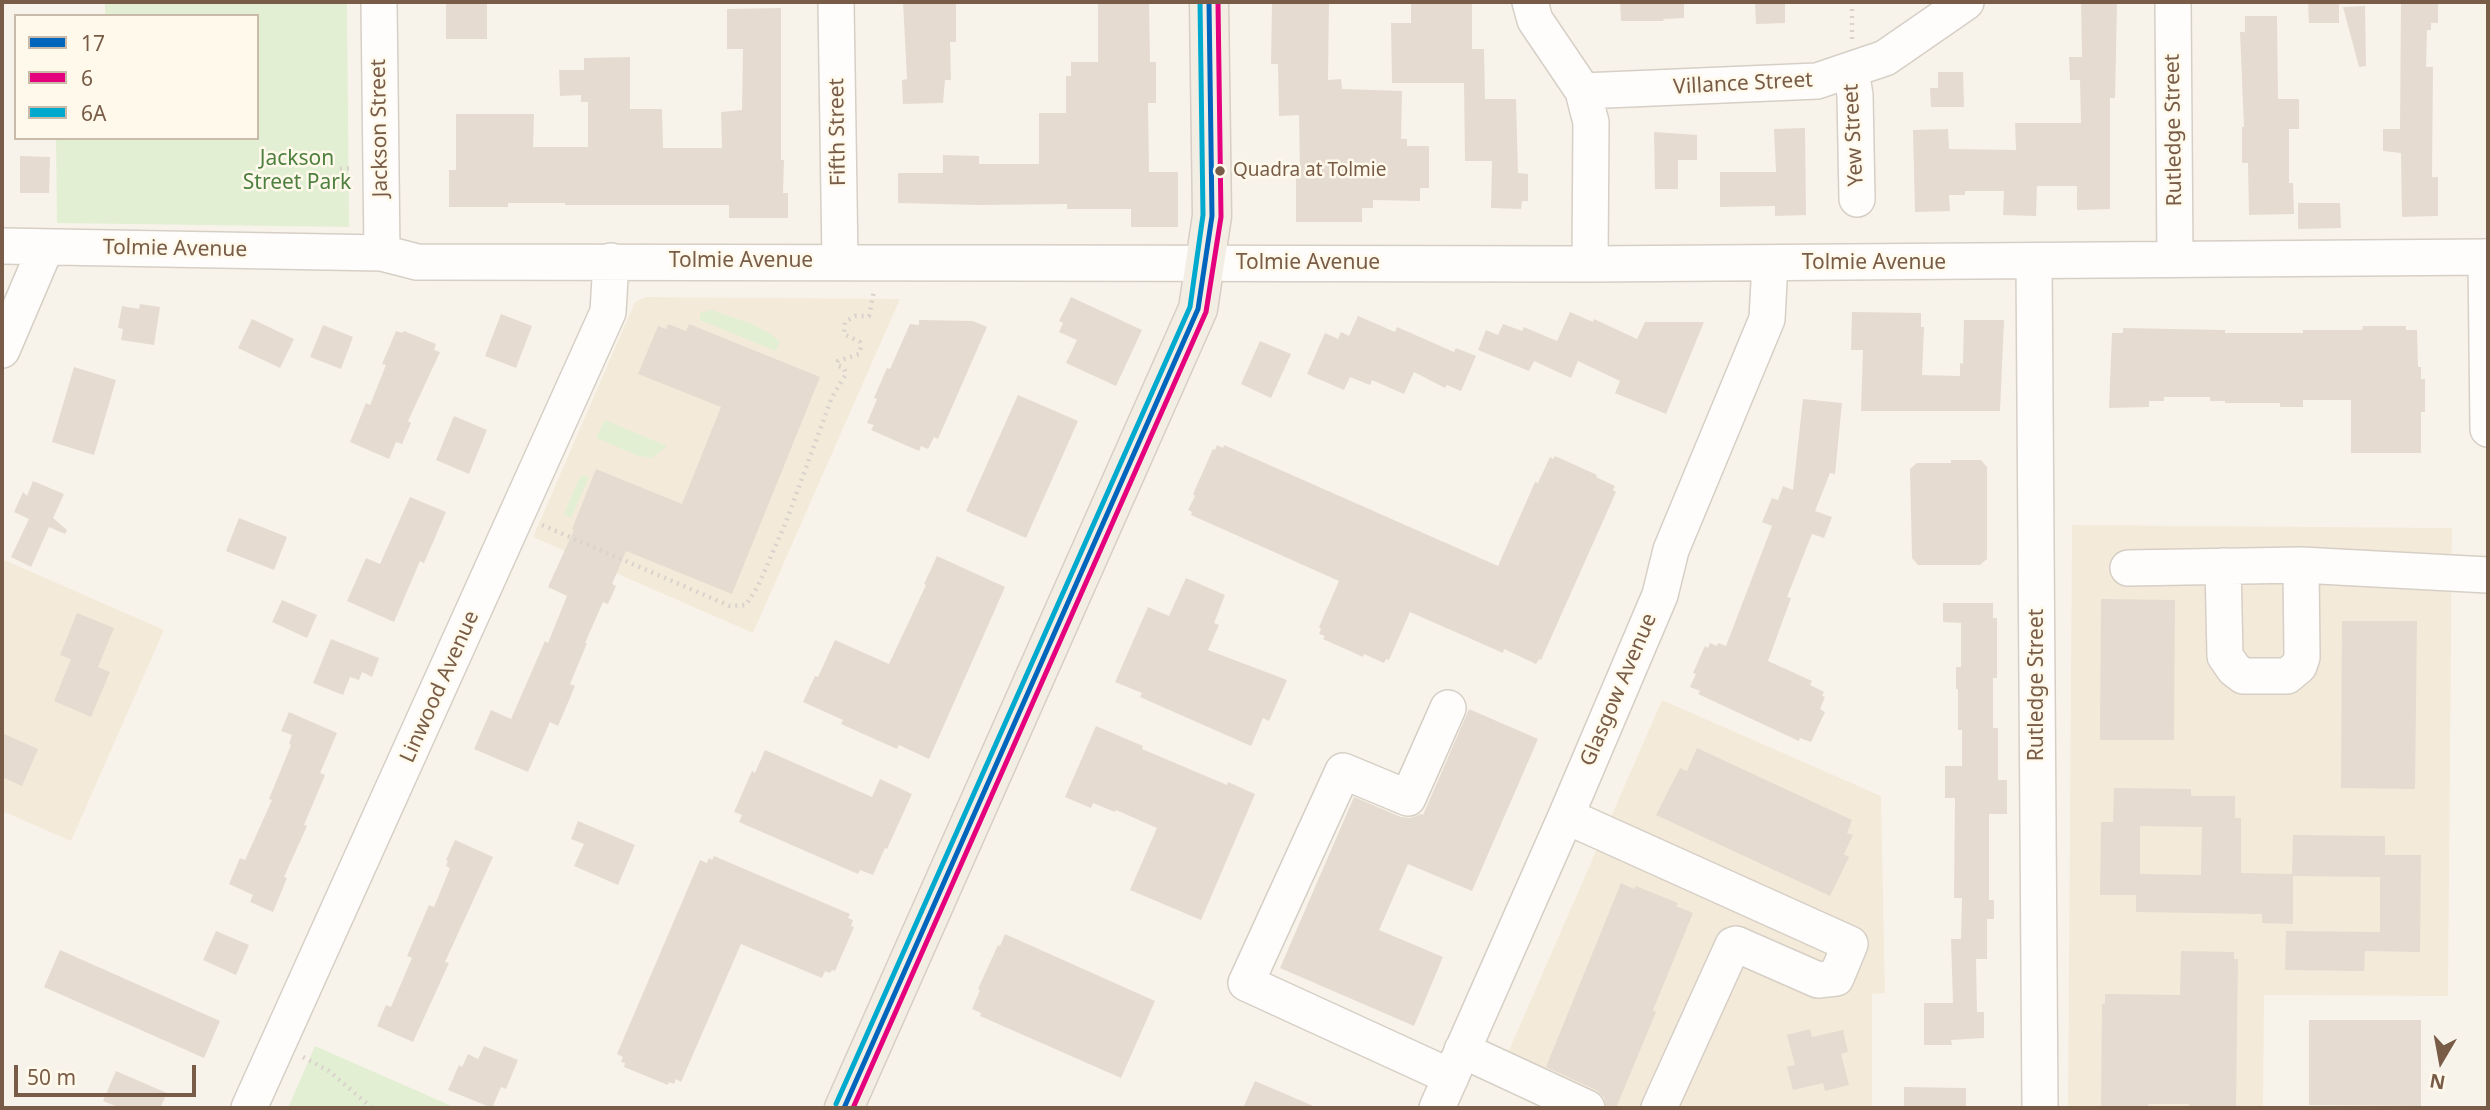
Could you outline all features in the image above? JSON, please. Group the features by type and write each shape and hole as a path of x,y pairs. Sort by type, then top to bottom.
{"main road":[{"path":"844,1108 1198,309 1212,216 1209,2"}],"street":[{"name":"Jackson Street","path":"379,2 382,253"},
{"name":"Fifth Street","path":"836,2 840,261"},
{"path":"1530,2 1535,20 1583,91 1591,122 1590,264"},
{"name":"Villance Street","path":"1583,91 1817,81 1885,58 1966,2"},
{"name":"Rutledge Street","path":"2173,2 2175,259"},
{"name":"Yew Street","path":"1851,71 1855,95 1857,199"},
{"name":"Tolmie Avenue","path":"2,246 382,253 417,262 1590,264 2487,257"},
{"path":"2,349 46,247"},
{"path":"2487,257 2488,429"},
{"name":"Linwood Avenue","path":"249,1108 608,312 611,261"},
{"name":"Rutledge Street","path":"2034,261 2040,1108"},
{"name":"Glasgow Avenue","path":"1437,1108 1660,595 1671,550 1767,319 1770,263"},
{"path":"2223,566 2225,656 2243,676 2287,676 2299,666 2302,657 2301,565"},
{"path":"2128,568 2301,565 2488,575"},
{"path":"1448,708 1408,798 1343,771 1246,983 1457,1063 1587,1108"},
{"path":"1566,816 1850,944 1851,947 1836,978 1818,980 1733,945 1659,1108"}],"path":[{"path":"518,516 730,606 746,606 758,586 786,522 832,397 846,374 844,368 837,365 838,361 859,354 860,342 844,334 845,322 855,316 869,316"},
{"path":"302,1056 330,1071 372,1108"}],"shaded area":[{"path":"646,297 900,299 753,633 533,537 635,302"},
{"path":"2072,525 2452,528 2448,996 2264,995 2263,1108 2068,1108"},
{"path":"2,559 164,630 71,841 2,811"},
{"path":"1662,700 1881,796 1885,993 1872,994 1872,1108 1561,1108 1496,1080"}],"green space":[{"name":"Jackson Street Park","path":"105,2 347,2 349,227 57,223 56,140 259,140 259,14 105,14"},
{"path":"712,310 769,333 780,342 776,351 700,320 700,313"},
{"path":"605,420 667,446 652,458 639,456 596,438"},
{"path":"583,475 589,477 571,518 564,514"},
{"path":"315,1046 456,1108 288,1108"}],"building":[{"path":"446,2 487,2 487,39 446,39"},
{"path":"903,2 956,2 956,42 950,42 951,80 945,80 943,103 903,104 902,80 907,79"},
{"path":"1098,2 1149,2 1150,62 1156,62 1156,103 1148,103 1149,172 1178,172 1178,227 1131,227 1131,209 1067,209 1067,204 898,203 898,173 943,173 943,155 979,156 979,164 1039,164 1039,113 1066,113 1066,76 1071,76 1071,62 1098,62"},
{"path":"1272,2 1329,2 1328,80 1341,79 1342,89 1402,91 1401,139 1407,139 1407,146 1429,146 1429,188 1420,188 1420,201 1373,200 1373,208 1362,208 1362,222 1296,222 1296,177 1300,177 1299,115 1279,116 1278,64 1271,64"},
{"path":"1411,2 1472,2 1472,49 1484,49 1485,99 1516,99 1518,173 1528,174 1528,201 1522,201 1521,209 1491,208 1492,161 1465,161 1464,83 1392,83 1391,23 1411,23"},
{"path":"1620,2 1684,2 1684,18 1621,21"},
{"path":"1755,2 1785,2 1785,23 1756,24"},
{"path":"2081,2 2117,2 2115,98 2110,98 2110,209 2077,210 2077,186 2037,186 2036,216 2003,215 2004,191 1965,191 1965,195 1949,195 1950,211 1915,212 1913,130 1948,129 1949,149 2016,150 2015,123 2081,123 2080,80 2070,80 2069,57 2082,57"},
{"path":"2308,2 2339,2 2339,23 2309,23"},
{"path":"2401,2 2438,2 2438,23 2431,23 2431,30 2427,30 2426,67 2433,67 2432,177 2438,177 2438,216 2402,217 2401,153 2383,151 2383,129 2400,129"},
{"path":"2365,6 2366,66 2359,67 2343,7"},
{"path":"781,8 781,160 784,160 783,193 788,193 788,218 729,218 729,205 508,203 508,207 449,207 449,170 456,170 456,114 534,114 533,147 588,147 588,102 581,102 581,95 560,96 559,70 584,70 584,58 630,57 630,109 662,109 663,148 722,148 721,112 742,110 743,49 727,49 727,9"},
{"path":"2245,16 2277,16 2278,99 2299,99 2299,129 2289,129 2289,183 2293,183 2294,214 2249,215 2248,163 2242,163 2244,127 2240,32 2245,32"},
{"path":"1938,72 1963,72 1964,107 1931,107 1930,88 1938,88"},
{"path":"1805,128 1806,215 1775,216 1775,206 1720,207 1720,172 1776,172 1774,129"},
{"path":"1654,132 1697,135 1697,160 1678,160 1678,189 1655,189"},
{"path":"20,156 50,157 49,193 20,193"},
{"path":"2298,203 2340,203 2341,228 2298,229"},
{"path":"1071,297 1142,330 1116,386 1066,363 1077,340 1059,332 1063,323 1059,321"},
{"path":"140,304 160,307 154,345 121,340 123,329 118,328 122,306 139,309"},
{"path":"1570,312 1593,322 1594,319 1637,339 1645,322 1704,322 1666,414 1615,393 1620,381 1578,361 1571,378 1534,361 1529,371 1478,350 1486,330 1498,335 1503,324 1522,331 1524,327 1557,341"},
{"path":"1852,312 1921,313 1921,327 1924,327 1922,375 1960,376 1960,363 1963,364 1964,320 2004,320 2000,411 1861,411 1863,350 1851,350"},
{"path":"501,314 532,326 516,368 485,356"},
{"path":"1358,316 1395,332 1397,327 1454,352 1456,348 1476,356 1461,391 1447,385 1445,388 1414,372 1404,394 1372,380 1370,385 1350,377 1344,390 1307,374 1325,333 1338,339 1341,332 1349,336"},
{"path":"252,319 294,339 280,368 238,348"},
{"path":"919,320 973,321 987,327 938,439 934,437 928,449 921,446 919,451 871,430 874,425 867,423 887,368 890,369 910,324 919,325"},
{"path":"668,324 686,331 689,324 820,377 732,594 626,551 612,584 616,586 608,604 603,602 585,643 570,684 575,686 558,726 550,722 528,772 474,749 491,710 511,719 545,641 548,643 567,596 548,587 574,530 572,529 596,469 682,504 721,407 638,374 658,326 666,329"},
{"path":"323,325 353,337 341,369 310,357"},
{"path":"2363,326 2406,326 2406,330 2417,330 2418,367 2421,367 2421,379 2425,379 2425,412 2421,412 2421,453 2351,453 2351,400 2303,400 2303,407 2280,407 2280,403 2225,403 2210,401 2210,397 2164,397 2164,401 2149,401 2149,407 2109,408 2112,333 2123,333 2123,328 2225,330 2225,333 2303,333 2303,330 2362,330"},
{"path":"396,331 404,331 436,344 434,350 440,352 408,421 411,423 402,444 396,442 389,459 350,442 366,403 370,405 386,365 382,364"},
{"path":"1260,341 1291,354 1271,398 1241,384"},
{"path":"74,367 116,380 94,455 52,442"},
{"path":"1018,395 1078,421 1026,538 966,511"},
{"path":"1803,399 1842,403 1835,474 1830,473 1815,511 1832,517 1824,538 1812,534 1787,597 1791,598 1768,661 1812,681 1810,685 1824,692 1822,696 1825,697 1820,709 1825,712 1811,742 1800,738 1799,741 1698,694 1700,691 1690,687 1705,646 1708,648 1710,643 1717,646 1718,643 1726,646 1772,526 1762,522 1772,498 1778,500 1783,486 1793,490"},
{"path":"454,416 487,430 469,474 436,460"},
{"path":"1217,445 1223,448 1224,445 1498,566 1535,482 1538,483 1550,457 1553,459 1555,456 1597,475 1596,477 1615,486 1613,490 1616,492 1541,660 1536,664 1504,649 1503,653 1410,612 1389,660 1386,659 1384,663 1364,654 1363,657 1323,639 1325,636 1319,634 1319,627 1339,581 1191,515 1192,512 1188,510 1195,496 1193,494"},
{"path":"1951,460 1981,460 1987,467 1987,559 1980,565 1918,565 1912,558 1910,469 1917,463 1951,463"},
{"path":"33,481 64,494 53,518 67,530 65,534 49,527 31,567 11,557 29,519 14,512 23,492 27,496"},
{"path":"410,497 446,512 424,563 420,561 394,622 347,601 366,558 380,564"},
{"path":"239,518 287,537 274,570 226,551"},
{"path":"937,556 1005,587 929,759 899,745 897,749 841,724 843,720 803,702 835,640 889,664"},
{"path":"1186,578 1225,595 1214,623 1219,625 1208,650 1287,680 1269,721 1263,718 1251,746 1140,697 1142,693 1115,682 1148,607 1169,616"},
{"path":"2101,599 2175,600 2174,740 2100,740"},
{"path":"282,600 317,615 307,638 272,622"},
{"path":"1943,603 1993,603 1993,618 1997,618 1997,678 1993,678 1993,728 1998,728 1998,780 2007,780 2007,814 1989,814 1989,900 1994,900 1994,919 1987,919 1987,959 1976,959 1977,1012 1984,1012 1984,1038 1951,1040 1952,1045 1924,1045 1924,1003 1953,1003 1951,939 1961,939 1962,898 1954,898 1955,798 1945,798 1945,766 1962,766 1962,730 1958,730 1956,689 1956,667 1961,667 1961,623 1943,622"},
{"path":"77,613 114,628 98,667 110,672 91,717 54,701 71,659 60,655"},
{"path":"2342,621 2417,621 2415,789 2341,788"},
{"path":"331,639 379,658 372,677 362,672 359,680 350,677 343,695 313,683"},
{"path":"1469,709 1538,739 1472,891 1408,864 1379,930 1443,957 1414,1026 1280,968 1354,797 1401,817 1423,815"},
{"path":"289,712 337,733 320,773 325,775 304,825 307,826 284,877 287,878 273,912 250,902 253,895 229,884 240,858 245,860 272,800 269,799 291,745 292,735 281,731"},
{"path":"1096,726 1143,746 1142,749 1255,794 1201,920 1130,890 1157,828 1116,810 1115,812 1093,803 1091,808 1065,797"},
{"path":"2,733 38,749 22,786 2,777"},
{"path":"1697,748 1852,820 1847,833 1853,835 1844,854 1849,857 1830,896 1656,815 1680,768 1687,771"},
{"path":"765,750 872,797 880,779 912,794 873,875 860,870 858,874 739,822 742,815 734,812 752,771 755,773"},
{"path":"2114,788 2191,789 2191,796 2235,796 2235,818 2241,818 2241,873 2292,874 2293,835 2385,836 2385,855 2421,855 2420,952 2365,951 2364,971 2285,970 2286,931 2380,932 2380,877 2293,876 2293,924 2262,923 2262,914 2136,912 2136,895 2100,895 2101,822 2113,822","holes":["2140,826 2202,827 2201,875 2140,874"]},
{"path":"578,821 635,845 618,885 574,866 584,844 571,839"},
{"path":"455,840 493,857 445,962 449,963 413,1042 377,1026 386,1005 391,1007 412,958 407,956 429,905 434,907 450,868 446,866 446,860"},
{"path":"714,856 850,914 848,918 853,920 851,926 854,927 835,971 825,971 822,978 741,944 681,1082 676,1079 674,1084 669,1082 668,1085 624,1067 625,1063 621,1062 623,1057 617,1054 700,860 707,863 709,858 712,860"},
{"path":"1621,883 1634,889 1636,886 1678,903 1676,906 1693,913 1616,1108 1607,1108 1604,1097 1596,1090 1546,1067"},
{"path":"216,931 249,945 236,975 203,960"},
{"path":"1005,934 1155,1001 1121,1078 980,1016 981,1013 972,1009 980,990 978,989"},
{"path":"60,950 220,1021 204,1058 44,987"},
{"path":"2181,951 2234,952 2234,959 2238,959 2236,1108 2189,1108 2189,1104 2148,1104 2148,1108 2101,1108 2102,1004 2105,1004 2105,994 2180,995"},
{"path":"2309,1020 2421,1020 2421,1106 2309,1105"},
{"path":"1810,1029 1812,1037 1843,1030 1848,1052 1841,1054 1849,1085 1825,1091 1823,1083 1793,1090 1787,1067 1795,1065 1787,1035"},
{"path":"484,1046 518,1060 506,1089 501,1087 492,1108 448,1090 459,1065 462,1067 468,1054 478,1059"},
{"path":"116,1071 167,1093 160,1108 120,1108 103,1101"},
{"path":"1255,1081 1318,1108 1243,1108"},
{"path":"1904,1087 1966,1088 1966,1108 1904,1108"}],"transit line":[{"name":"6A","path":"836,1104 1190,307 1203,215 1200,2"},
{"name":"17","path":"844,1108 1198,309 1212,216 1209,2"},
{"name":"6","path":"853,1108 1206,312 1221,217 1218,2"}],"place":[{"name":"Quadra at Tolmie","path":"1220,171"}]}
